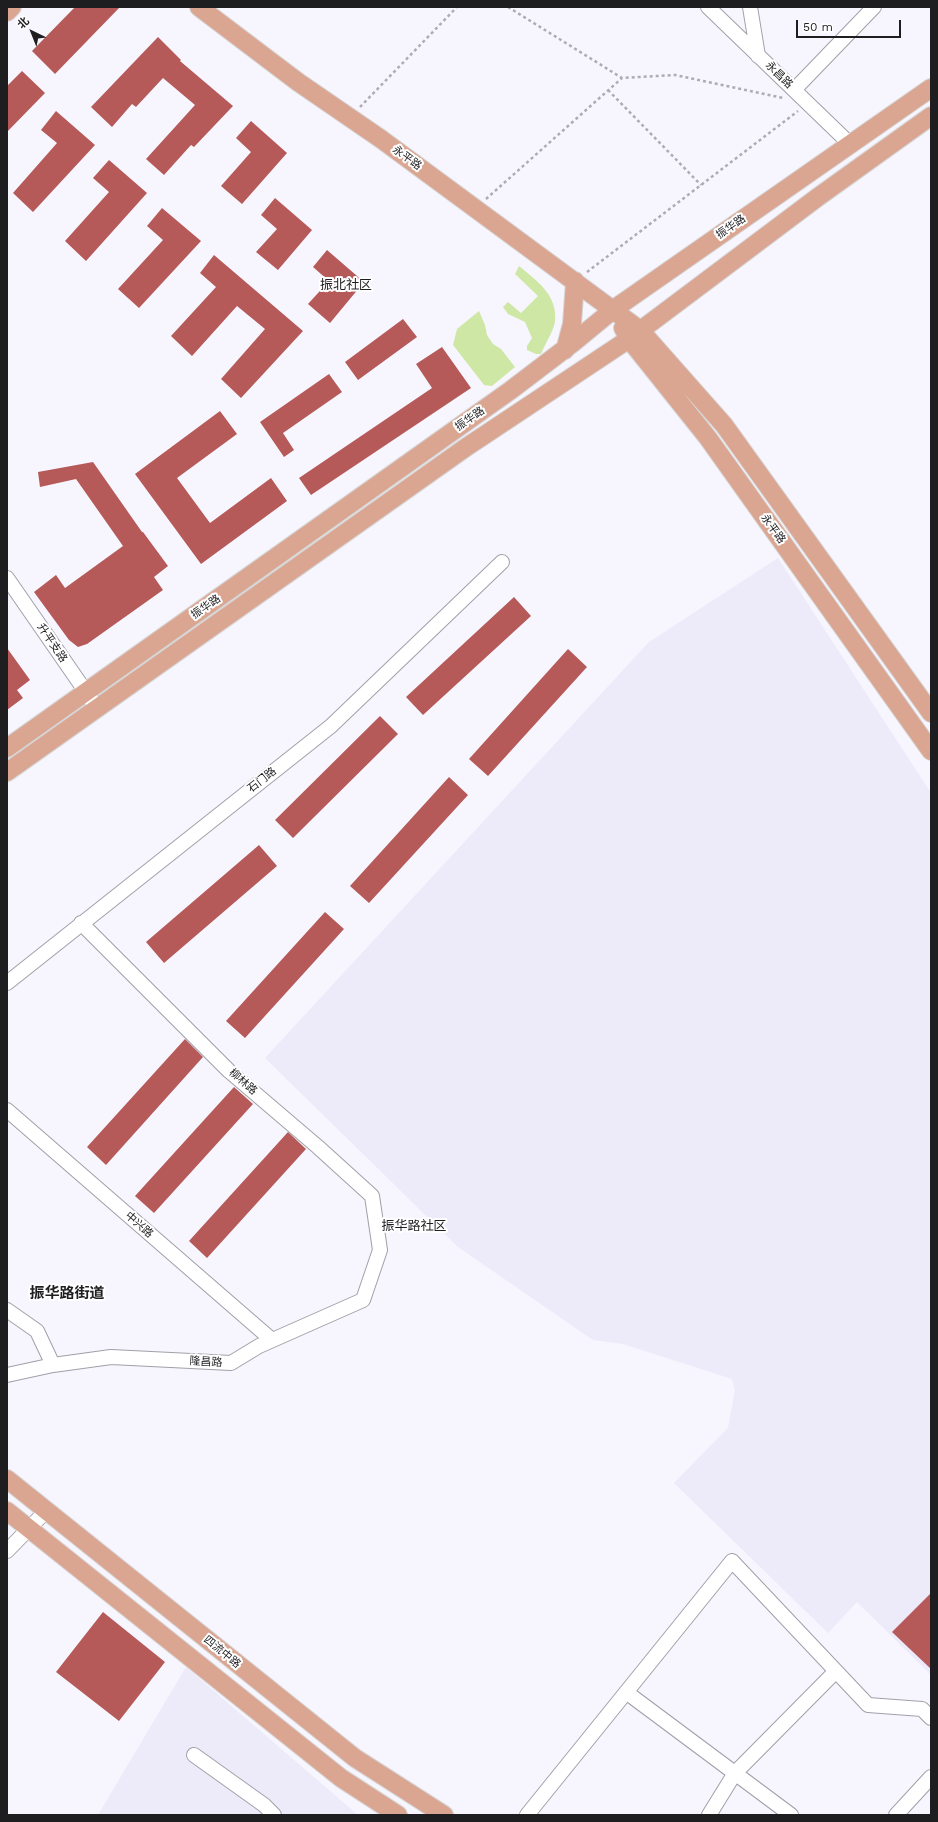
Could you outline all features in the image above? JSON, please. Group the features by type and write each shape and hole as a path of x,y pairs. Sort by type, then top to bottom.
{"main road":[{"path":"7,12 12,7"},
{"name":"永平路","path":"199,7 298,82 476,208 614,309 634,334 931,750"},
{"name":"振华路","path":"7,748 511,390 565,350 614,309 931,88"},
{"name":"振华路","path":"7,772 465,448 634,334 818,196 931,116"},
{"path":"565,350 572,324 575,281"},
{"name":"永平路","path":"634,334 724,425 931,713"},
{"name":"四流中路","path":"7,1479 355,1758 444,1815"},
{"path":"7,1511 341,1778 398,1815"}],"street":[{"name":"永昌路","path":"708,7 758,56 789,94 808,103 850,144"},
{"path":"750,7 758,56"},
{"path":"789,94 874,7"},
{"name":"石门路","path":"7,983 331,726 502,562"},
{"name":"升平支路","path":"7,578 97,708"},
{"name":"柳林路","path":"82,923 229,1071 318,1147 372,1196 380,1250"},
{"name":"中兴路","path":"7,1110 272,1340"},
{"name":"隆昌路","path":"7,1375 53,1365 110,1357 231,1363 272,1340 364,1300 380,1250"},
{"path":"7,1310 37,1332 53,1365"},
{"path":"7,1551 46,1511"},
{"path":"527,1815 732,1562 868,1705 922,1709 931,1718"},
{"path":"709,1815 735,1773 836,1671"},
{"path":"626,1692 791,1815"},
{"path":"194,1755 264,1805 274,1815"},
{"path":"896,1815 931,1777"}],"path":[{"path":"350,118 456,7"},
{"path":"508,7 622,78 675,75 789,94"},
{"path":"476,208 622,78"},
{"path":"608,90 701,185"},
{"path":"575,281 808,103"}],"shaded area":[{"path":"778,558 931,793 931,1675 857,1602 828,1633 674,1483 728,1428 735,1390 732,1379 623,1344 593,1340 458,1247 265,1058 649,642"},
{"path":"186,1667 358,1815 98,1815"}],"green space":[{"path":"519,266 533,277 550,296 555,312 553,330 541,354 536,354 527,350 527,346 532,338 525,322 508,314 503,307 508,302 521,313 538,296 515,274"},
{"path":"479,311 485,325 487,335 493,344 501,349 515,367 492,386 484,385 453,345 457,329"}],"building":[{"path":"75,7 120,7 55,74 32,51"},
{"path":"158,37 181,60 180,61 233,106 194,147 191,145 164,175 146,159 195,105 163,78 136,107 132,104 112,127 91,107"},
{"path":"22,71 45,93 7,132 7,86"},
{"path":"56,111 95,145 33,212 13,193 57,143 41,130"},
{"path":"251,121 287,153 242,204 221,186 251,152 236,138"},
{"path":"109,160 147,193 86,261 65,241 109,192 93,178"},
{"path":"275,198 312,230 278,270 256,252 277,229 261,215"},
{"path":"162,208 201,241 139,308 118,289 163,240 147,226"},
{"path":"327,250 364,282 330,323 308,304 329,281 313,267"},
{"path":"214,255 303,331 241,398 221,379 265,329 237,306 192,356 171,336 216,287 200,273"},
{"path":"403,319 417,337 358,380 345,362"},
{"path":"442,347 471,388 311,495 299,478 432,388 416,364"},
{"path":"329,374 342,392 283,433 294,450 284,457 260,422"},
{"path":"220,411 237,434 177,478 210,523 271,478 287,501 201,564 135,474"},
{"path":"93,462 142,532 168,566 154,577 163,590 87,644 78,647 69,640 34,592 56,575 65,588 123,546 76,479 40,487 38,472"},
{"path":"514,597 531,616 423,715 406,697"},
{"path":"7,648 30,680 17,690 23,698 7,710"},
{"path":"568,649 587,667 488,776 469,759"},
{"path":"380,716 398,734 293,838 275,820"},
{"path":"449,777 468,795 369,903 350,886"},
{"path":"259,845 277,866 164,963 146,942"},
{"path":"325,912 344,929 245,1038 226,1021"},
{"path":"185,1039 203,1057 106,1165 87,1147"},
{"path":"234,1087 253,1104 154,1213 135,1196"},
{"path":"288,1132 306,1149 207,1258 189,1241"},
{"path":"931,1593 931,1669 892,1632"},
{"path":"103,1612 165,1662 119,1721 56,1672"}],"district":[{"name":"振北社区","path":"346,285"},
{"name":"振华路社区","path":"414,1226"},
{"name":"振华路街道","path":"67,1294"}]}
